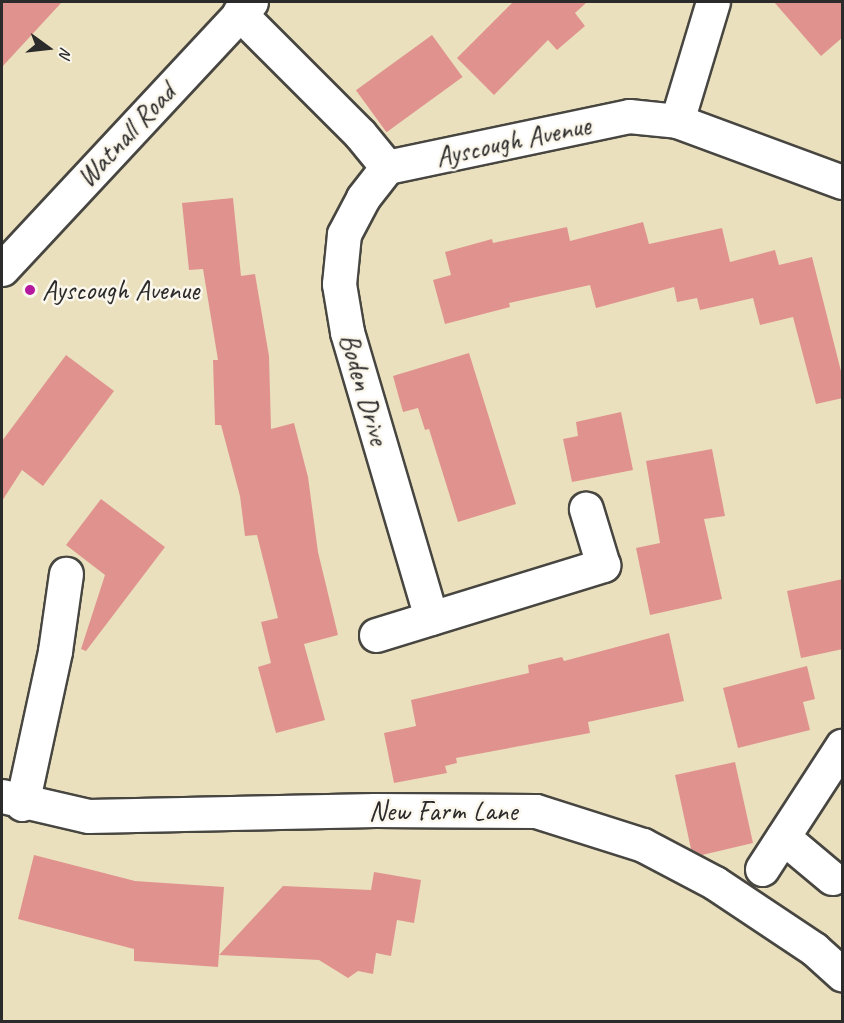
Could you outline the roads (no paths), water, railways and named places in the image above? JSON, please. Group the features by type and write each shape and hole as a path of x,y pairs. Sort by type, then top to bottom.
{"street":[{"path":"677,122 713,2"},
{"path":"245,7 387,167"},
{"name":"Watnall Road","path":"2,269 245,7"},
{"name":"Ayscough Avenue","path":"387,167 628,116 677,122 843,182"},
{"name":"Boden Drive","path":"387,167 363,198 344,234 339,284 347,332 431,618"},
{"path":"376,635 603,565 586,509"},
{"path":"12,800 55,651 66,574"},
{"path":"762,869 843,746"},
{"name":"New Farm Lane","path":"12,800 88,816 375,810 536,811 643,845 715,883 814,949 843,974"},
{"path":"783,837 832,878"}],"place":[{"name":"Ayscough Avenue","path":"30,290"}]}
